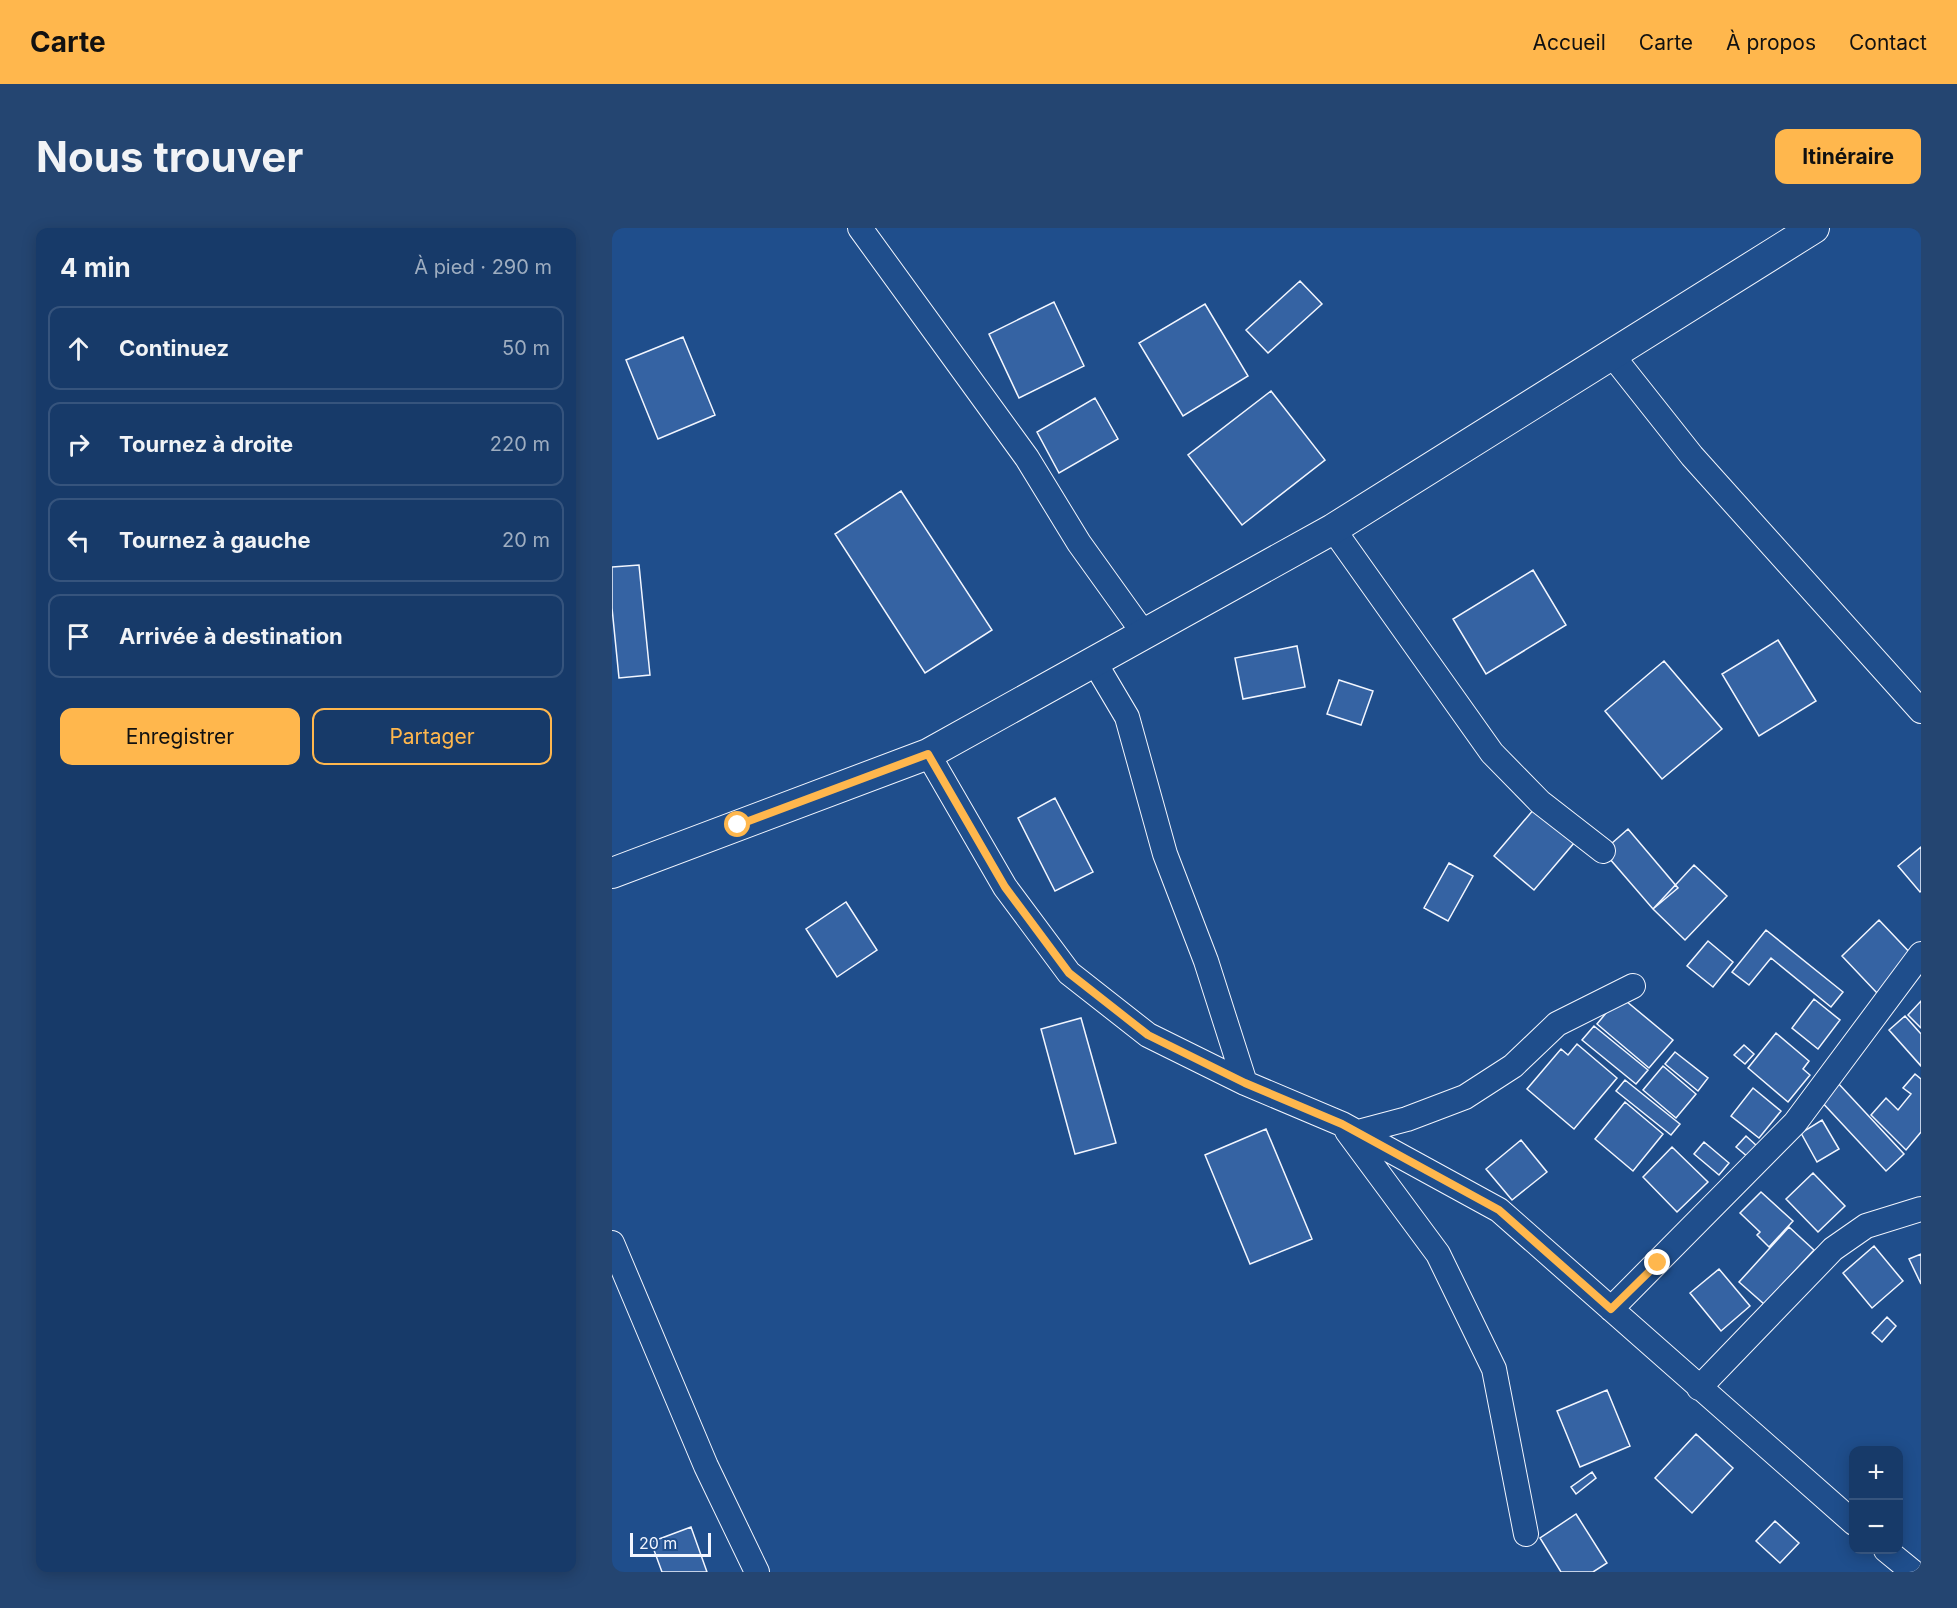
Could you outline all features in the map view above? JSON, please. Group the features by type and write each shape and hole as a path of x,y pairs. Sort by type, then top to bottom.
{"street":[{"path":"860,228 1027,458 1079,543 1145,635"},
{"path":"612,873 928,754 1333,530 1814,228"},
{"path":"1612,355 1692,456 1921,711"},
{"path":"1333,530 1492,753 1540,802 1603,851"},
{"path":"1095,663 1127,717 1165,854 1206,961 1245,1083"},
{"path":"928,754 1005,887 1069,973 1148,1035 1245,1083 1350,1128 1499,1210 1849,1519"},
{"path":"1611,1309 1795,1123 1921,954"},
{"path":"1350,1128 1407,1119 1465,1097 1513,1066 1557,1024 1633,986"},
{"path":"1350,1128 1438,1254 1494,1369 1526,1534"},
{"path":"1699,1388 1833,1248 1866,1226 1921,1209"},
{"path":"612,1244 706,1466 757,1572"},
{"path":"1891,1554 1913,1572"}],"building":[{"path":"1300,281 1322,304 1268,353 1246,330"},
{"path":"1054,302 1084,366 1019,398 989,334"},
{"path":"1205,304 1248,376 1183,416 1139,343"},
{"path":"683,337 715,415 658,439 626,360"},
{"path":"1271,391 1325,460 1242,525 1188,455"},
{"path":"1095,398 1118,439 1059,473 1037,432"},
{"path":"901,491 992,630 925,673 835,534"},
{"path":"639,565 650,675 619,678 612,608 612,567"},
{"path":"1533,570 1566,625 1486,674 1453,619"},
{"path":"1778,640 1816,701 1759,736 1722,674"},
{"path":"1297,646 1305,687 1243,699 1235,658"},
{"path":"1664,661 1722,729 1662,779 1605,711"},
{"path":"1339,680 1373,691 1361,725 1327,714"},
{"path":"1055,798 1093,872 1055,891 1018,818"},
{"path":"1540,802 1580,836 1534,890 1494,856"},
{"path":"1628,829 1678,888 1653,909 1603,851"},
{"path":"1921,847 1921,891 1920,892 1898,866"},
{"path":"1449,863 1473,876 1448,921 1424,908"},
{"path":"1694,865 1727,896 1685,940 1653,909"},
{"path":"846,902 877,950 837,977 806,929"},
{"path":"1879,920 1915,958 1877,993 1842,956"},
{"path":"1766,930 1843,992 1831,1007 1771,958 1749,985 1732,972"},
{"path":"1708,941 1733,962 1713,987 1687,966"},
{"path":"1620,996 1673,1040 1649,1068 1597,1024"},
{"path":"1814,999 1840,1020 1818,1049 1792,1028"},
{"path":"1921,1001 1921,1028 1908,1015"},
{"path":"1905,1016 1921,1034 1921,1066 1889,1030"},
{"path":"1081,1018 1116,1143 1075,1154 1041,1029"},
{"path":"1594,1026 1648,1070 1636,1084 1582,1040"},
{"path":"1776,1033 1809,1061 1803,1069 1810,1075 1788,1102 1748,1068"},
{"path":"1577,1044 1617,1078 1574,1129 1527,1089 1561,1049 1568,1055"},
{"path":"1744,1045 1754,1054 1745,1064 1734,1055"},
{"path":"1675,1052 1708,1078 1698,1091 1665,1064"},
{"path":"1663,1066 1696,1094 1676,1118 1643,1090"},
{"path":"1915,1074 1921,1079 1921,1132 1906,1150 1871,1115 1886,1098 1898,1110 1911,1094 1903,1088"},
{"path":"1625,1080 1680,1124 1671,1135 1616,1091"},
{"path":"1837,1082 1904,1154 1886,1171 1819,1099"},
{"path":"1753,1088 1781,1111 1759,1138 1731,1116"},
{"path":"1625,1102 1663,1134 1633,1171 1595,1139"},
{"path":"1822,1120 1839,1149 1817,1162 1801,1133"},
{"path":"1266,1129 1312,1239 1250,1264 1205,1155"},
{"path":"1746,1136 1757,1146 1748,1157 1736,1147"},
{"path":"1521,1140 1547,1172 1512,1200 1486,1169"},
{"path":"1704,1142 1729,1163 1719,1175 1694,1154"},
{"path":"1672,1147 1708,1182 1677,1212 1643,1177"},
{"path":"1813,1173 1845,1206 1818,1232 1786,1199"},
{"path":"1761,1192 1793,1221 1769,1247 1757,1235 1760,1232 1740,1213"},
{"path":"1789,1227 1814,1250 1764,1304 1739,1282"},
{"path":"1874,1246 1903,1281 1872,1308 1843,1273"},
{"path":"1921,1254 1921,1284 1909,1259"},
{"path":"1719,1269 1750,1306 1721,1331 1690,1293"},
{"path":"1887,1317 1896,1326 1882,1342 1872,1333"},
{"path":"1607,1390 1630,1446 1580,1467 1557,1411"},
{"path":"1696,1434 1733,1468 1692,1513 1655,1478"},
{"path":"1592,1472 1596,1478 1576,1494 1571,1487"},
{"path":"1576,1514 1607,1563 1593,1572 1561,1572 1540,1538"},
{"path":"1775,1521 1799,1543 1780,1563 1756,1541"},
{"path":"691,1527 707,1572 662,1572 651,1542"}],"route":[{"path":"738,825 928,754 1005,887 1069,973 1148,1035 1245,1083 1342,1124 1499,1210 1611,1309 1658,1263"}]}
